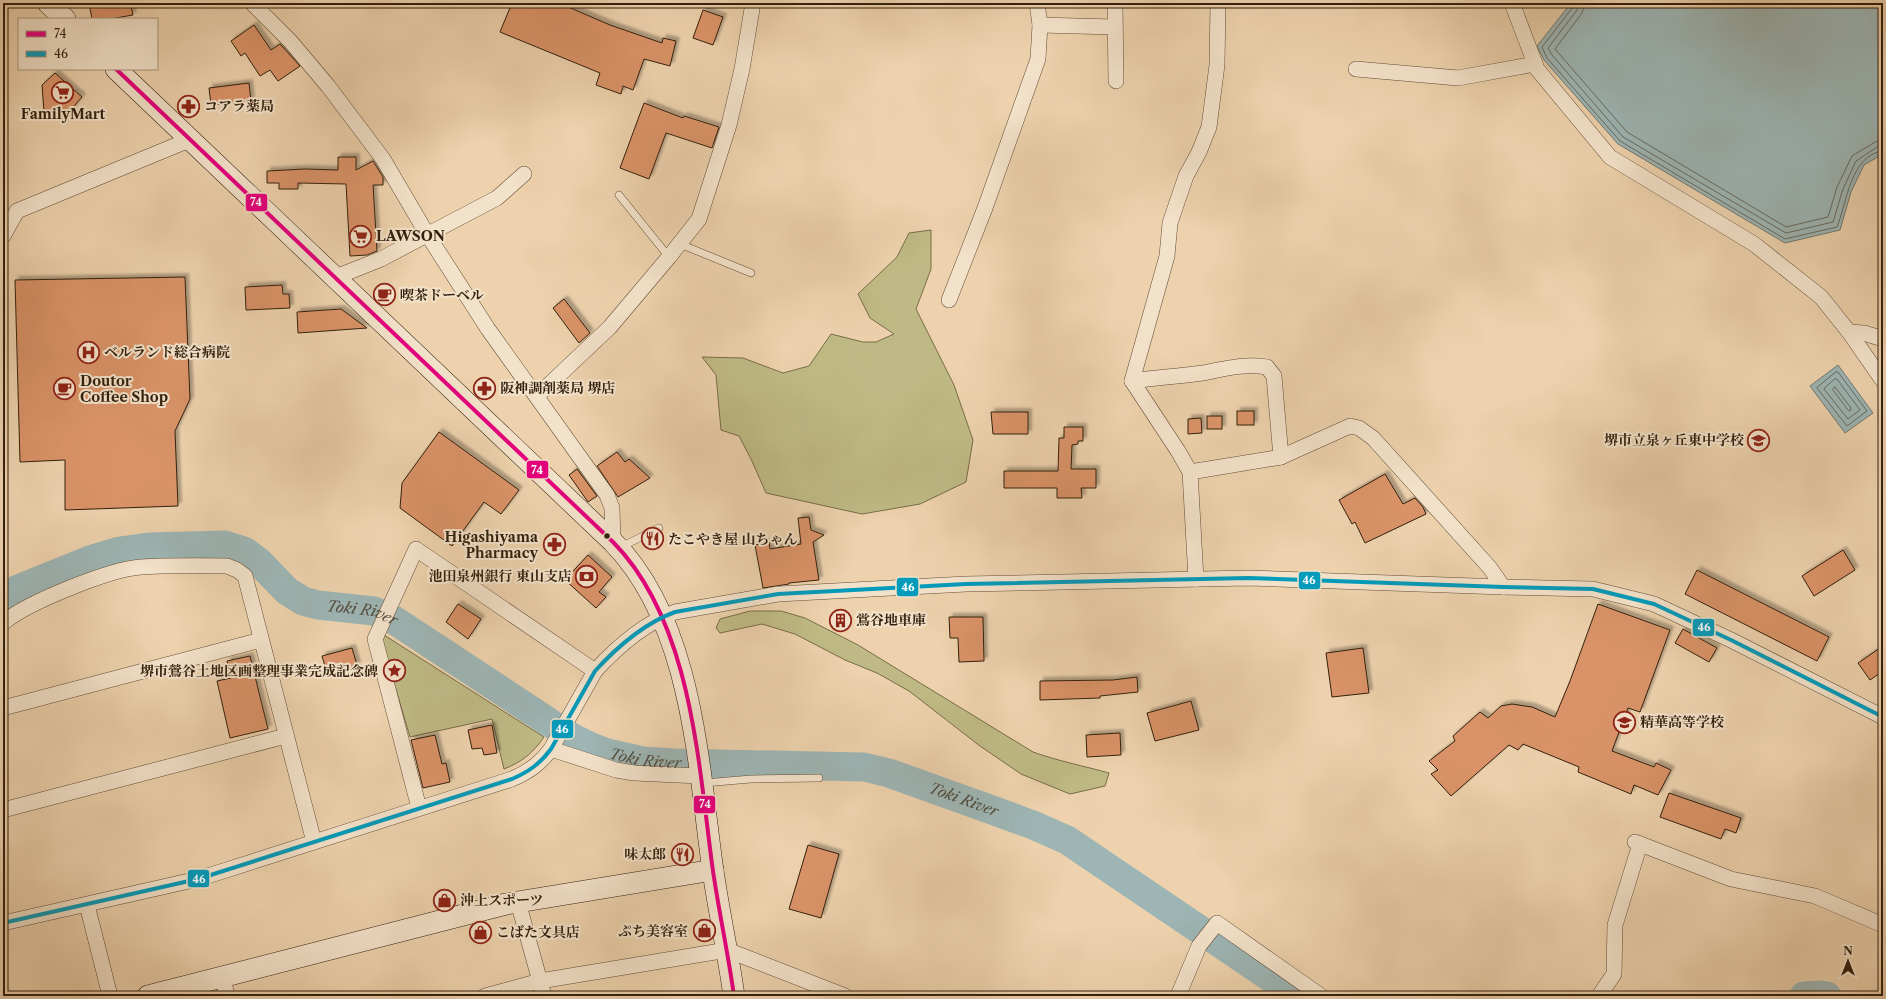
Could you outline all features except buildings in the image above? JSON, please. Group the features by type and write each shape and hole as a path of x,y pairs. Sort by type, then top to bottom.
{"street":[{"path":"48,3 64,18"},
{"path":"252,3 300,53 328,86 384,159 427,234 488,328 607,495 612,508 616,545"},
{"path":"537,396 610,327 680,244 699,219 729,125 742,69 753,3"},
{"path":"949,300 985,208 1038,59 1040,25 1037,3"},
{"path":"1115,3 1114,27 1116,81"},
{"path":"1196,579 1190,472 1132,381 1167,256 1170,223 1186,176 1199,152 1209,127 1217,65 1218,3"},
{"path":"1512,3 1535,64 1542,76 1610,157 1754,244 1821,297 1849,332 1883,381"},
{"path":"1040,25 1114,27"},
{"path":"1356,69 1458,78 1535,64"},
{"path":"117,70 616,545 644,582 656,602 683,674 734,996"},
{"path":"3,236 18,211 189,140"},
{"path":"336,277 382,259 497,198 524,174"},
{"path":"1849,332 1864,333 1883,339"},
{"path":"1132,381 1204,372 1230,367 1255,365 1267,367 1274,376 1280,457"},
{"path":"1190,472 1280,457 1350,426 1359,428 1373,438 1384,450 1490,568 1503,588"},
{"path":"418,808 375,640 388,608 416,550 595,671"},
{"path":"3,623 23,609 39,601 122,570 140,567 227,566 237,570 245,576 314,842"},
{"path":"4,920 87,905 198,879 530,771 544,759 595,671 604,661 644,628 662,617 675,612 778,594 966,584 1248,578 1503,588 1593,589 1654,604 1731,640 1883,717"},
{"path":"3,708 261,640"},
{"path":"3,810 286,736"},
{"path":"554,743 616,770 634,773 700,777"},
{"path":"1599,996 1614,974 1615,925 1638,843 1731,879 1815,896 1883,925"},
{"path":"148,996 225,987 518,902 713,870"},
{"path":"518,902 544,996"},
{"path":"87,905 110,996"},
{"path":"1178,996 1203,941 1216,923 1321,996"},
{"path":"485,996 540,981 727,950 845,996"}],"lane":[{"path":"619,195 669,257"},
{"path":"680,244 751,273"},
{"path":"616,545 659,528"},
{"path":"700,777 751,779 819,778"}],"shaded area":[{"path":"931,230 931,269 916,309 954,385 973,440 966,482 920,504 862,514 766,493 739,436 721,430 716,375 702,357 743,358 783,373 809,366 831,334 863,342 876,342 894,334 870,318 858,294 897,257 909,233"},
{"path":"750,611 781,611 805,618 858,645 1033,752 1061,761 1109,773 1105,786 1070,794 1021,774 980,746 909,691 877,673 845,660 795,634 762,624 720,633 716,628 720,619"},
{"path":"384,635 544,737 536,748 527,756 504,769 492,719 410,737 382,642"}],"water":[{"path":"1571,3 1883,3 1883,154 1864,165 1851,192 1840,230 1785,243 1618,144 1544,60 1537,46"},
{"path":"1838,365 1873,413 1845,433 1810,386"}],"waterway":[{"name":"Toki River","path":"3,598 16,590 90,560 120,551 149,547 225,545 244,551 259,562 287,591 303,601 318,605 374,611 394,620 573,738 607,753 643,761 673,763 864,767 889,773 1033,825 1067,840 1298,996"},
{"name":"Toki River","path":"1804,996 1827,996"}],"transit line":[{"name":"74","path":"117,70 613,542 639,574 659,611 675,651 686,694 702,781 714,880 734,996"},
{"name":"46","path":"3,923 198,879 512,779 533,767 543,759 551,749 595,671 613,653 642,629 675,612 778,594 966,584 1248,578 1593,589 1654,604 1731,640 1883,717"}],"place":[{"name":"FamilyMart","path":"63,92"},
{"name":"コアラ薬局","path":"188,106"},
{"name":"LAWSON","path":"361,236"},
{"name":"喫茶ドーベル","path":"384,295"},
{"name":"ベルランド総合病院","path":"88,352"},
{"name":"阪神調剤薬局 堺店","path":"484,388"},
{"name":"Doutor Coffee Shop","path":"65,389"},
{"name":"堺市立泉ヶ丘東中学校","path":"1759,440"},
{"name":"たこやき屋 山ちゃん","path":"653,539"},
{"name":"Higashiyama Pharmacy","path":"554,545"},
{"name":"池田泉州銀行 東山支店","path":"587,576"},
{"name":"鴬谷地車庫","path":"840,620"},
{"name":"堺市鶯谷土地区画整理事業完成記念碑","path":"394,671"},
{"name":"精華高等学校","path":"1625,722"},
{"name":"味太郎","path":"682,854"},
{"name":"沖上スポーツ","path":"445,900"},
{"name":"ぷち美容室","path":"704,931"},
{"name":"こばた文具店","path":"481,932"}]}
